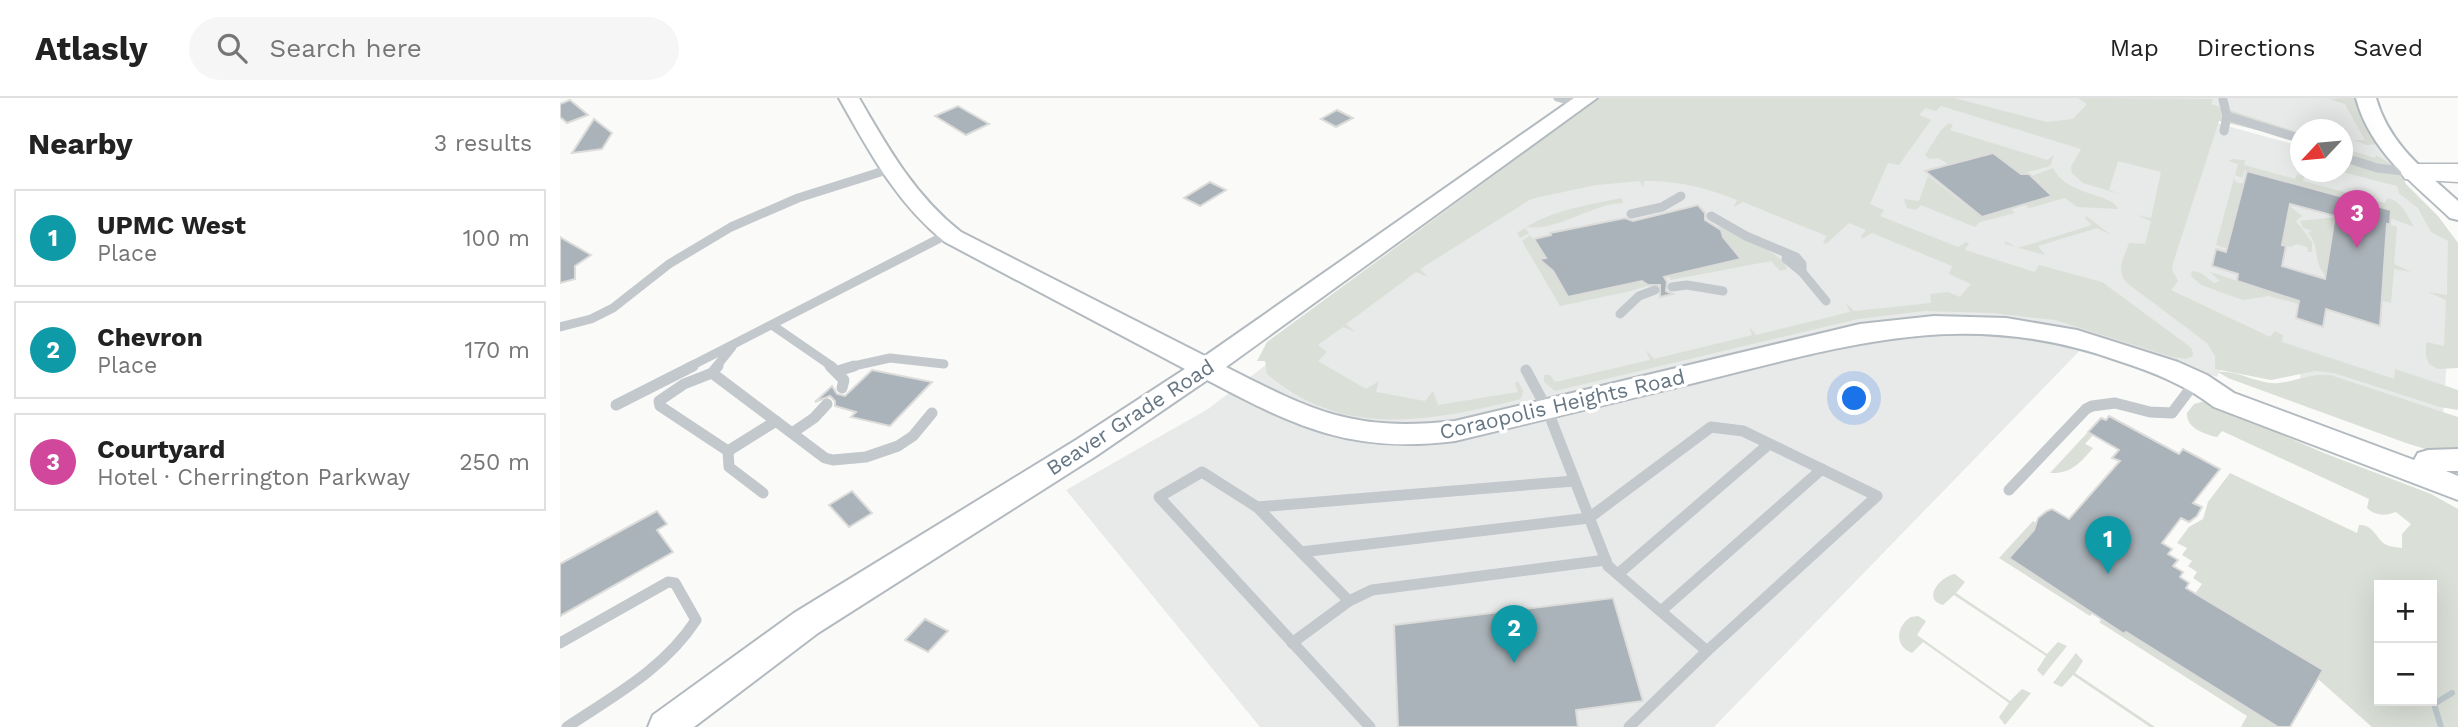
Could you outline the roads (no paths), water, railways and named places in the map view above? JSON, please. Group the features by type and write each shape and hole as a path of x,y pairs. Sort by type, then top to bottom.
{"highway":[{"path":"2415,173 2458,173"}],"main road":[{"name":"Coraopolis Heights Road","path":"849,98 890,169 926,214 948,234 1320,425 1364,434 1426,435 1546,410 1860,333 1913,324 1946,322 2028,328 2068,335 2124,352 2202,384 2228,386 2416,465 2458,488"},
{"path":"2367,98 2370,114 2380,134 2415,173 2458,213"},
{"name":"Beaver Grade Road","path":"666,727 806,623 1086,448 1206,368 1576,100"},
{"path":"2416,465 2458,460"},
{"name":"Coraopolis Heights Road","path":"2416,465 2458,472"},
{"path":"2416,465 2458,498"}],"lane":[{"path":"2223,100 2227,116 2224,131"},
{"path":"2227,116 2290,136"},
{"path":"2353,161 2415,173"},
{"path":"560,327 584,323 617,309 658,271 711,238 753,217 831,187 890,169"},
{"path":"1630,214 1662,207 1681,195"},
{"path":"1711,216 1787,254 1786,259 1802,272 1826,301"},
{"path":"616,405 948,234"},
{"path":"1672,287 1687,285 1723,291"},
{"path":"1620,314 1639,296 1655,290"},
{"path":"772,325 838,371 844,380 842,388"},
{"path":"733,345 712,373 699,376 659,401 660,406 728,451 730,467 763,493"},
{"path":"838,371 884,356 905,356 944,364"},
{"path":"1526,370 1546,410 1606,560 1618,574 1707,650"},
{"path":"712,373 825,458 835,461 849,460 905,443 932,413"},
{"path":"2009,490 2086,410 2099,404 2115,403 2150,412 2172,413 2202,384"},
{"path":"792,433 814,418 827,404"},
{"path":"728,451 776,421"},
{"path":"1301,552 1589,518 1711,427 1743,431 1878,496 1707,650 1629,727"},
{"path":"1618,574 1769,444"},
{"path":"1661,611 1822,469"},
{"path":"1349,601 1257,507 1202,472 1158,497 1370,727"},
{"path":"1257,507 1574,481"},
{"path":"1292,643 1349,601 1372,590 1606,560"},
{"path":"560,643 668,582 675,583 696,620 685,640 670,656 567,727"}],"waterway":[{"path":"2441,727 2434,704 2452,693"}],"place":[{"name":"Courtyard","path":"2357,248"},
{"name":"UPMC West","path":"2108,574"},
{"name":"Chevron","path":"1514,663"}]}
